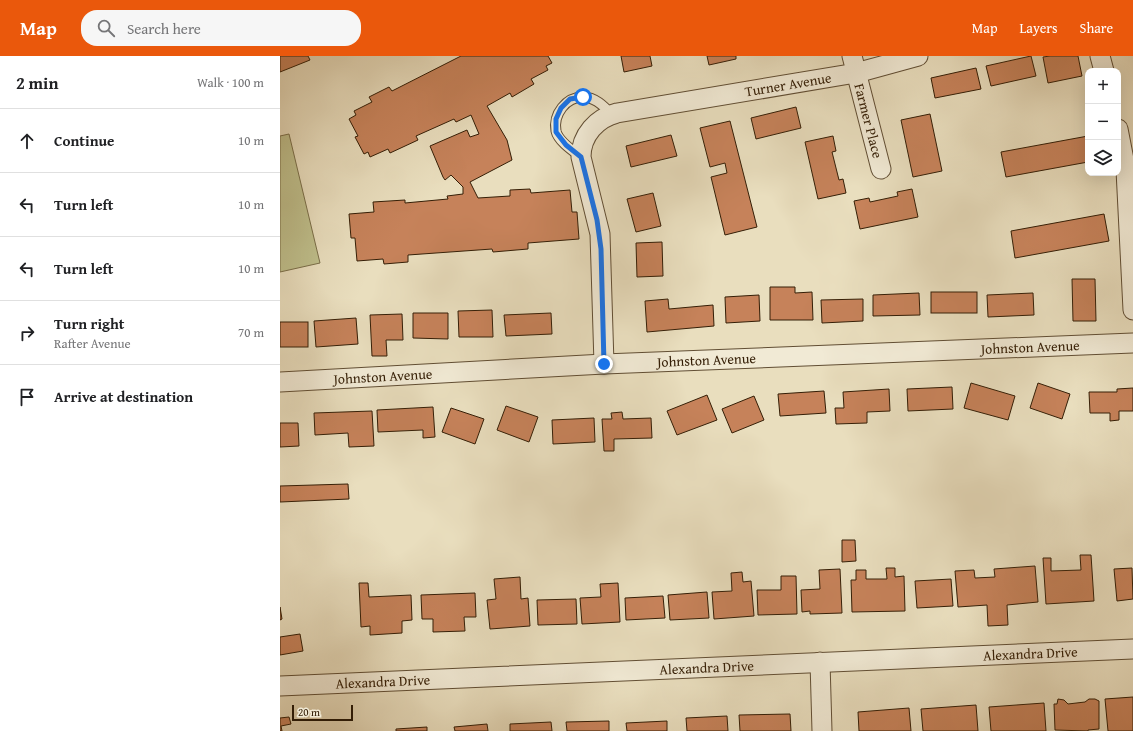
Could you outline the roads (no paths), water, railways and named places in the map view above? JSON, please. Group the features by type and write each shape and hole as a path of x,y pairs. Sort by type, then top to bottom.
{"street":[{"name":"Turner Avenue","path":"611,114 854,65 918,56"},
{"path":"1100,56 1103,68"},
{"name":"Farmer Place","path":"854,65 881,169"},
{"path":"604,364 600,234 581,157 581,150 586,135 597,122 611,114"},
{"path":"1120,140 1126,170 1133,310"},
{"name":"Johnston Avenue","path":"280,382 604,364 1133,343"},
{"name":"Alexandra Drive","path":"280,686 1133,649"},
{"path":"820,662 822,731"}],"lane":[{"path":"581,157 566,145 556,132 556,119 561,108 570,99 583,97 593,99 603,105 611,114"}]}
